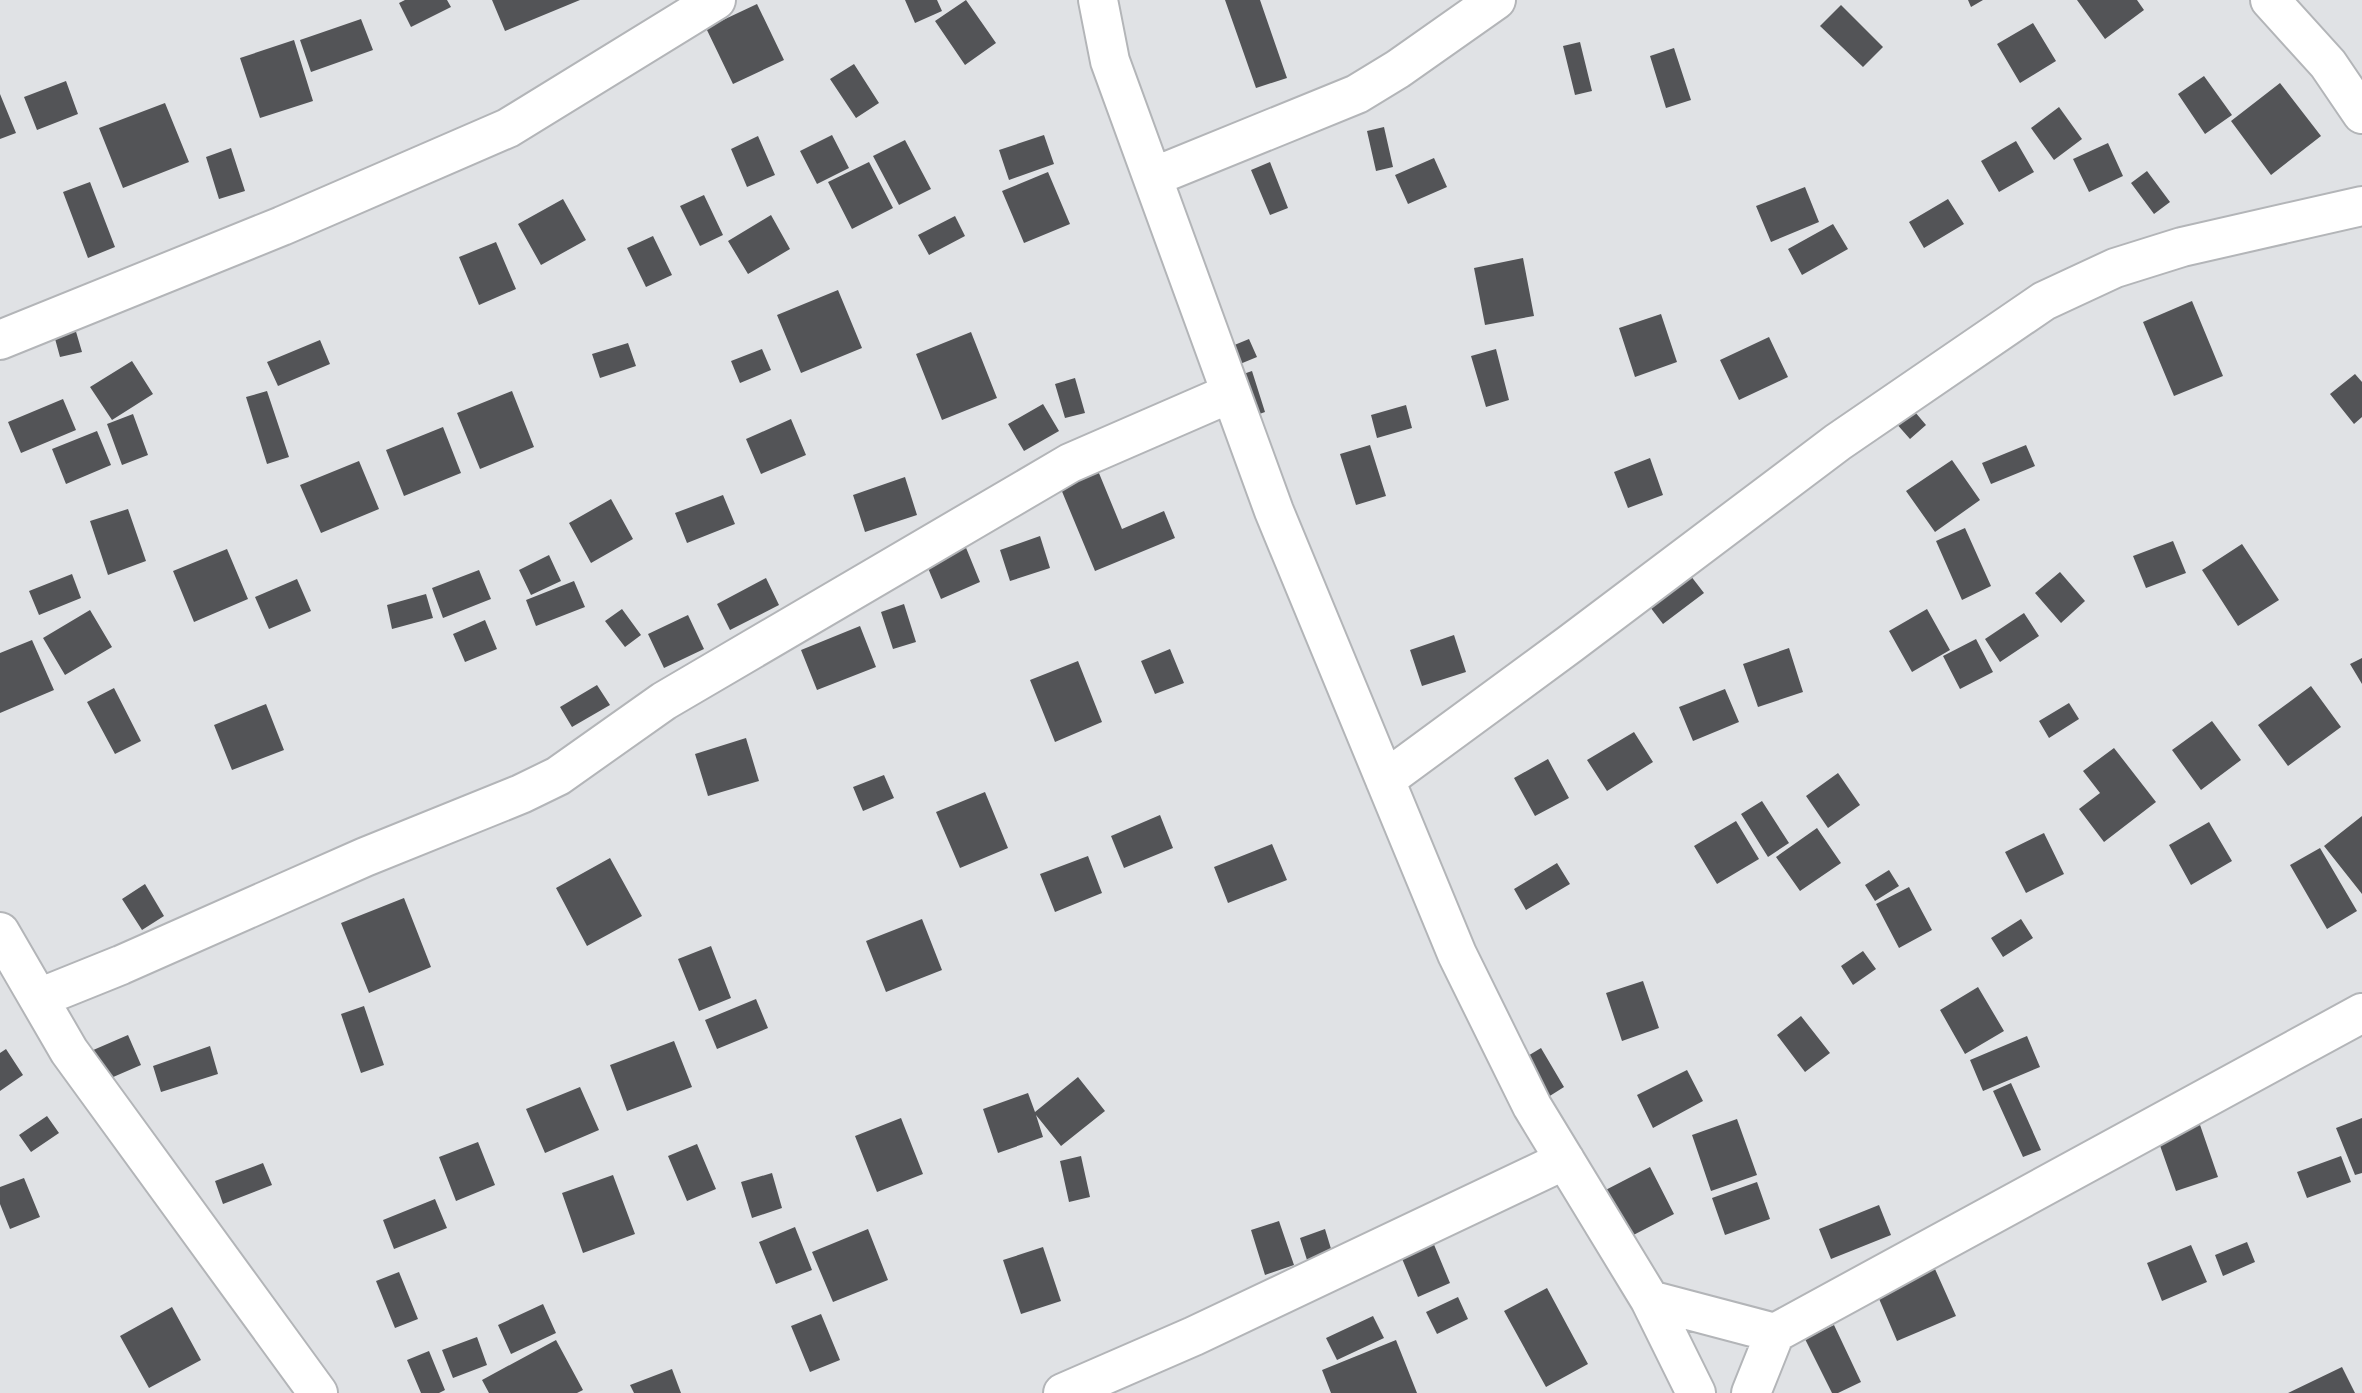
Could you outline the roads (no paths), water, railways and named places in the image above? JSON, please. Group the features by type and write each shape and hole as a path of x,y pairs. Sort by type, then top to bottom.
{"street":[{"path":"0,340 282,226 508,128 716,0"},
{"path":"1098,0 1110,61 1275,511 1457,954 1532,1106 1650,1300 1696,1393"},
{"path":"1153,177 1357,94 1398,69 1496,0"},
{"path":"2270,0 2328,64 2362,114"},
{"path":"1385,780 1839,442 2044,301 2115,268 2182,247 2362,206"},
{"path":"39,998 558,776 664,701 1069,463 1231,393"},
{"path":"0,932 69,1051 318,1393"},
{"path":"1751,1393 1775,1333 2362,1013"},
{"path":"1063,1393 1194,1336 1565,1160"},
{"path":"1650,1300 1775,1333"}]}
